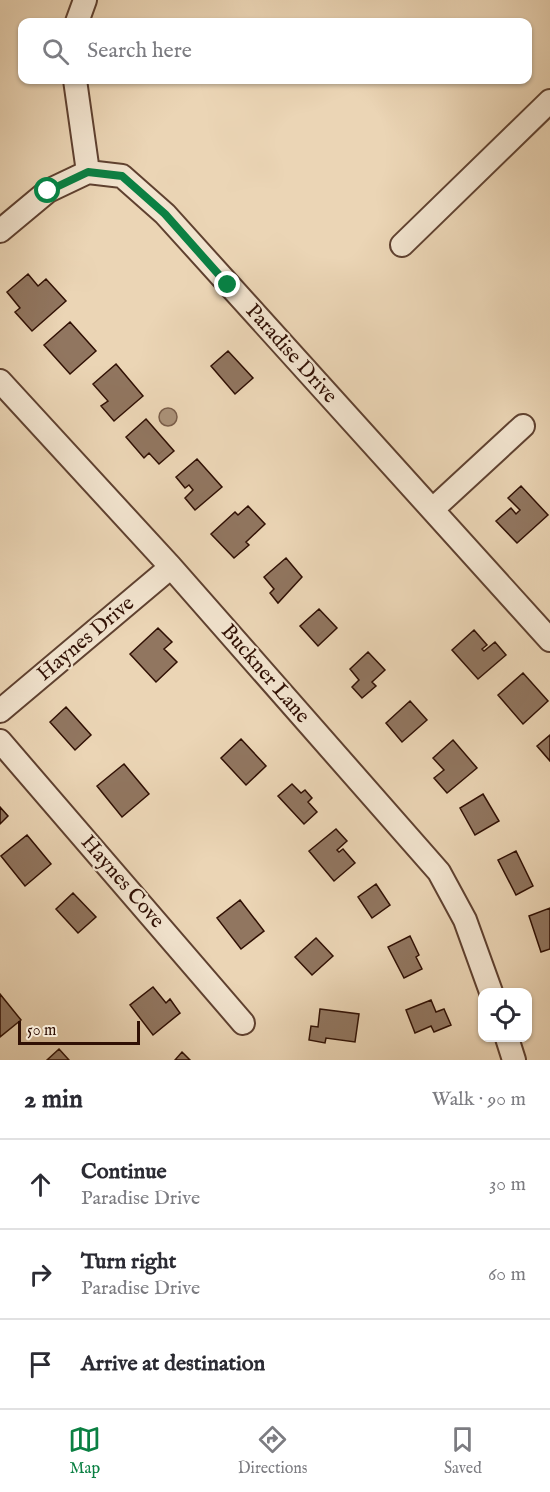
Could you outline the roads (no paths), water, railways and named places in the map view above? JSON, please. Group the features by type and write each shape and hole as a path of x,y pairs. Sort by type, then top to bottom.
{"street":[{"path":"78,18 85,0"},
{"path":"0,231 48,191 88,172 76,84"},
{"path":"402,245 550,101"},
{"name":"Paradise Drive","path":"88,172 122,176 165,214 550,640"},
{"name":"Buckner Lane","path":"0,381 171,567 439,872 465,920 489,988"},
{"path":"433,509 523,426"},
{"name":"Haynes Drive","path":"0,711 171,567"},
{"name":"Haynes Cove","path":"0,741 243,1023"},
{"path":"508,1042 514,1060"}]}
